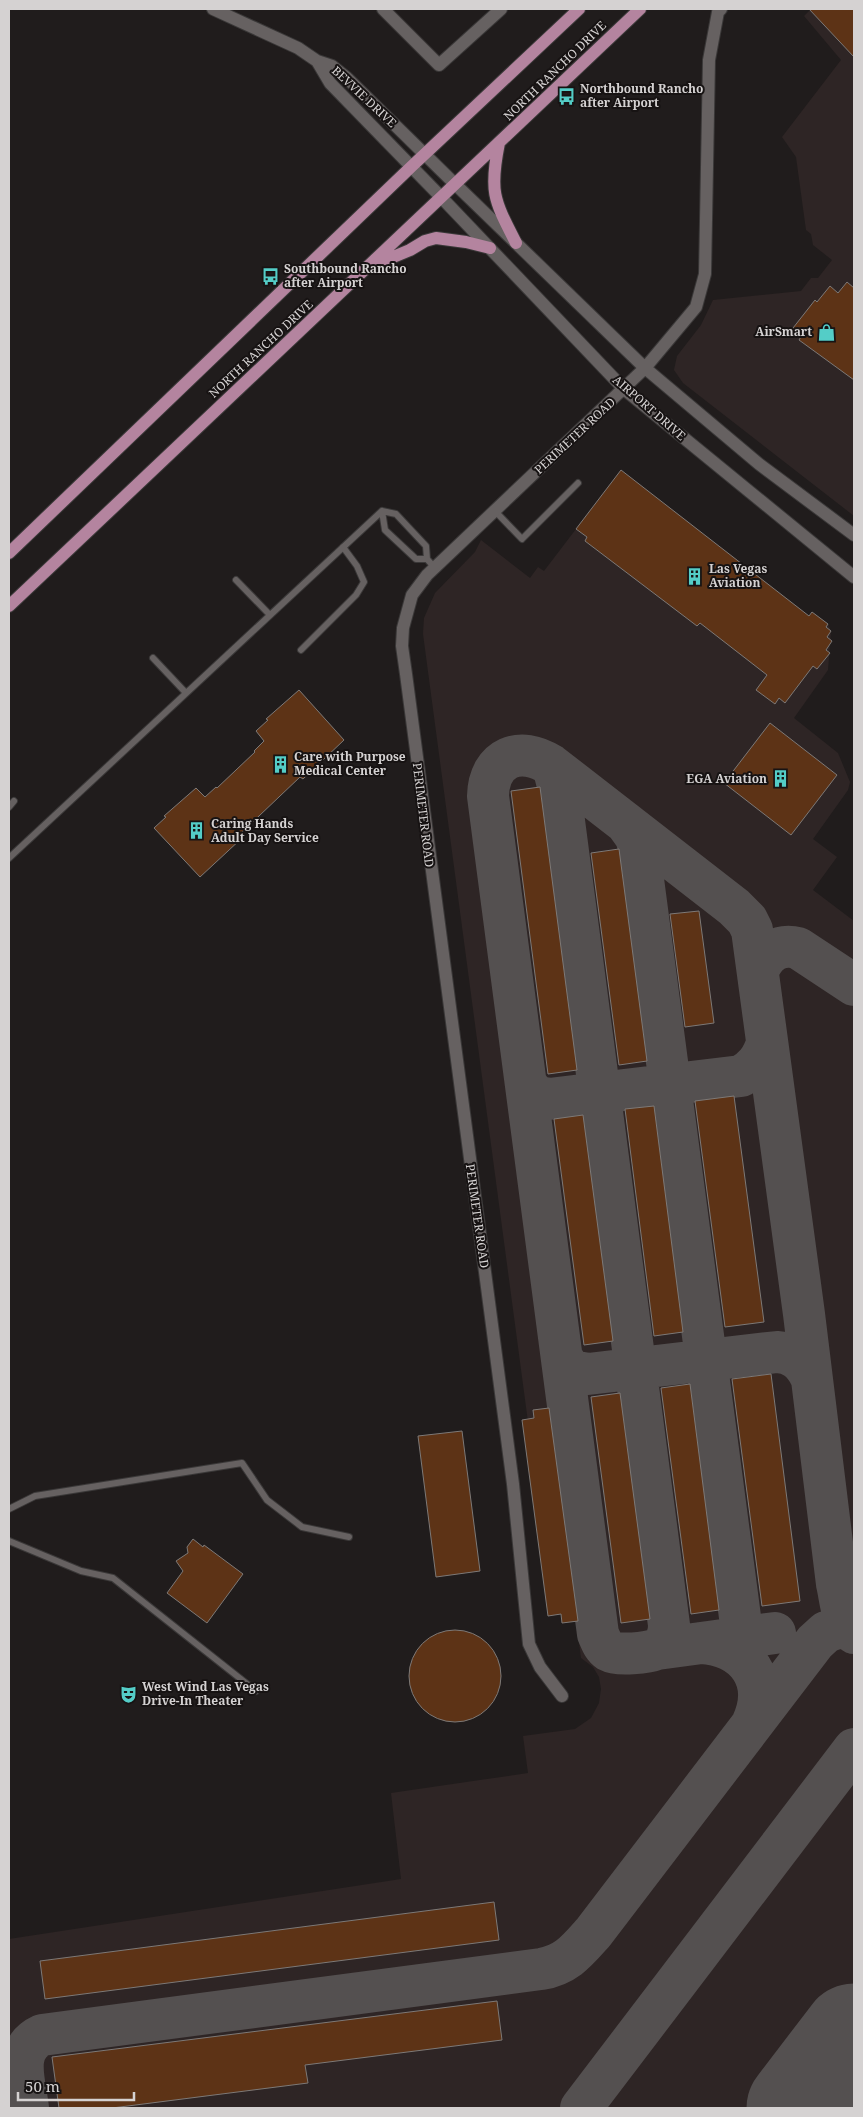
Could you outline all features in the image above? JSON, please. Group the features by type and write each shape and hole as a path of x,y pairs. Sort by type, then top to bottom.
{"main road":[{"path":"9,553 412,166 579,9"},
{"name":"NORTH RANCHO DRIVE","path":"9,606 640,9"},
{"path":"499,143 493,172 493,187 499,211 516,243"},
{"path":"367,268 410,250 425,241 436,238 457,240 490,248"}],"street":[{"path":"213,9 231,12 298,48 317,61"},
{"path":"383,9 439,65 501,9"},
{"name":"PERIMETER ROAD","path":"562,1696 540,1667 530,1644 513,1484 402,646 403,628 412,595 430,563 495,511 624,389 645,368 696,307 704,274 709,60 718,12 721,9"},
{"name":"BEVVIE DRIVE","path":"317,61 332,66 347,78 455,184"},
{"name":"BEVVIE DRIVE","path":"317,61 330,83 441,197"},
{"path":"455,184 645,368 759,464 854,535"},
{"name":"AIRPORT DRIVE","path":"441,197 624,389 854,577"}],"lane":[{"path":"495,511 522,539 578,482"},
{"path":"9,858 382,511"},
{"path":"382,511 396,514 426,546 430,563 416,559 385,530 382,511"},
{"path":"301,650 356,595 364,582 357,566 343,547"},
{"path":"236,580 270,615"},
{"path":"153,658 186,693"},
{"path":"9,1509 34,1496 242,1463 267,1500 302,1527 349,1537"},
{"path":"9,1541 81,1571 113,1578 256,1691"}],"shaded area":[{"path":"811,9 854,9 854,516 683,383 674,370 677,356 701,325 713,300 801,291 811,278 818,278 832,260 813,245 811,234 806,230 796,157 782,137 841,60 804,16"},
{"path":"621,470 809,616 812,612 828,624 831,631 828,670 794,718 838,753 850,782 848,790 813,839 837,857 813,890 854,921 854,2108 9,2108 9,1939 401,1879 391,1793 528,1773 523,1736 575,1729 591,1718 599,1703 601,1689 599,1677 593,1667 581,1658 550,1419 528,1422 423,634 424,618 435,593 475,552 481,540 530,578 538,567 544,571"}],"building":[{"path":"809,9 854,9 854,57"},
{"name":"AirSmart","path":"847,282 854,288 854,380 799,340 802,335 793,328 815,300 817,302 830,286 838,293"},
{"name":"Las Vegas Aviation","path":"621,470 809,616 812,612 828,624 826,627 831,631 827,637 832,641 826,650 830,653 817,669 813,666 785,703 779,698 775,704 756,690 767,675 700,623 697,626 585,541 587,537 576,529"},
{"name":"Care with Purpose Medical Center","path":"299,690 344,740 303,779 300,777 239,835 242,838 200,877 154,828 166,817 164,816 196,788 205,797 255,752 264,741 256,731 268,720 266,719"},
{"name":"EGA Aviation","path":"770,723 837,775 791,835 724,783"},
{"path":"540,787 577,1070 548,1074 511,791"},
{"path":"619,849 647,1061 619,1065 591,853"},
{"path":"699,911 714,1023 685,1027 670,914"},
{"path":"734,1096 764,1322 725,1327 695,1101"},
{"path":"654,1106 683,1332 654,1336 625,1109"},
{"path":"583,1115 613,1341 584,1345 554,1119"},
{"path":"771,1374 800,1601 762,1606 732,1379"},
{"path":"690,1384 719,1610 691,1614 661,1388"},
{"path":"620,1393 650,1619 621,1623 591,1397"},
{"path":"549,1408 578,1621 562,1623 561,1614 548,1616 522,1420 534,1418 533,1410"},
{"path":"462,1431 480,1571 436,1577 418,1436"},
{"path":"193,1539 243,1574 207,1623 167,1593 183,1571 176,1561 188,1553 187,1547"},
{"path":"455,1630 473,1633 488,1643 498,1658 501,1676 498,1694 488,1709 473,1719 455,1722 437,1719 422,1709 412,1694 409,1676 412,1658 422,1643 437,1633"},
{"path":"494,1902 499,1940 45,1999 40,1961"},
{"path":"497,2001 502,2040 305,2065 308,2083 112,2108 59,2108 52,2057"}],"taxiway":[{"path":"551,765 561,798 669,1625 668,1635 663,1645 657,1649 640,1653 613,1653 604,1646 598,1634 488,796 494,772 508,758 518,756 528,756 551,765 734,907 747,920 752,930 804,1314 837,1584 846,1622 854,1633"},
{"path":"626,823 636,837 639,849 740,1617 747,1630 753,1634 761,1635"},
{"path":"758,971 769,954 779,948 798,948 854,985"},
{"path":"527,1085 535,1096 549,1099 741,1076 757,1062 763,1054 767,1043"},
{"path":"562,1358 571,1371 588,1374 777,1352 793,1356 804,1366 810,1375"},
{"path":"28,2108 23,2077 24,2057 33,2041 42,2035 541,1969 564,1961 593,1933 815,1642 826,1632 840,1627"},
{"path":"657,1649 775,1633"},
{"path":"701,1643 731,1651 743,1659 751,1668 757,1680 759,1694 752,1724"},
{"path":"581,2108 854,1749"}],"runway":[{"path":"799,2108 854,2036"}],"place":[{"name":"Northbound Rancho after Airport","path":"566,96"},
{"name":"Southbound Rancho after Airport","path":"270,276"},
{"name":"AirSmart","path":"826,332"},
{"name":"Las Vegas Aviation","path":"695,576"},
{"name":"Care with Purpose Medical Center","path":"280,764"},
{"name":"EGA Aviation","path":"781,779"},
{"name":"Caring Hands Adult Day Service","path":"197,831"},
{"name":"West Wind Las Vegas Drive-In Theater","path":"128,1694"}]}
